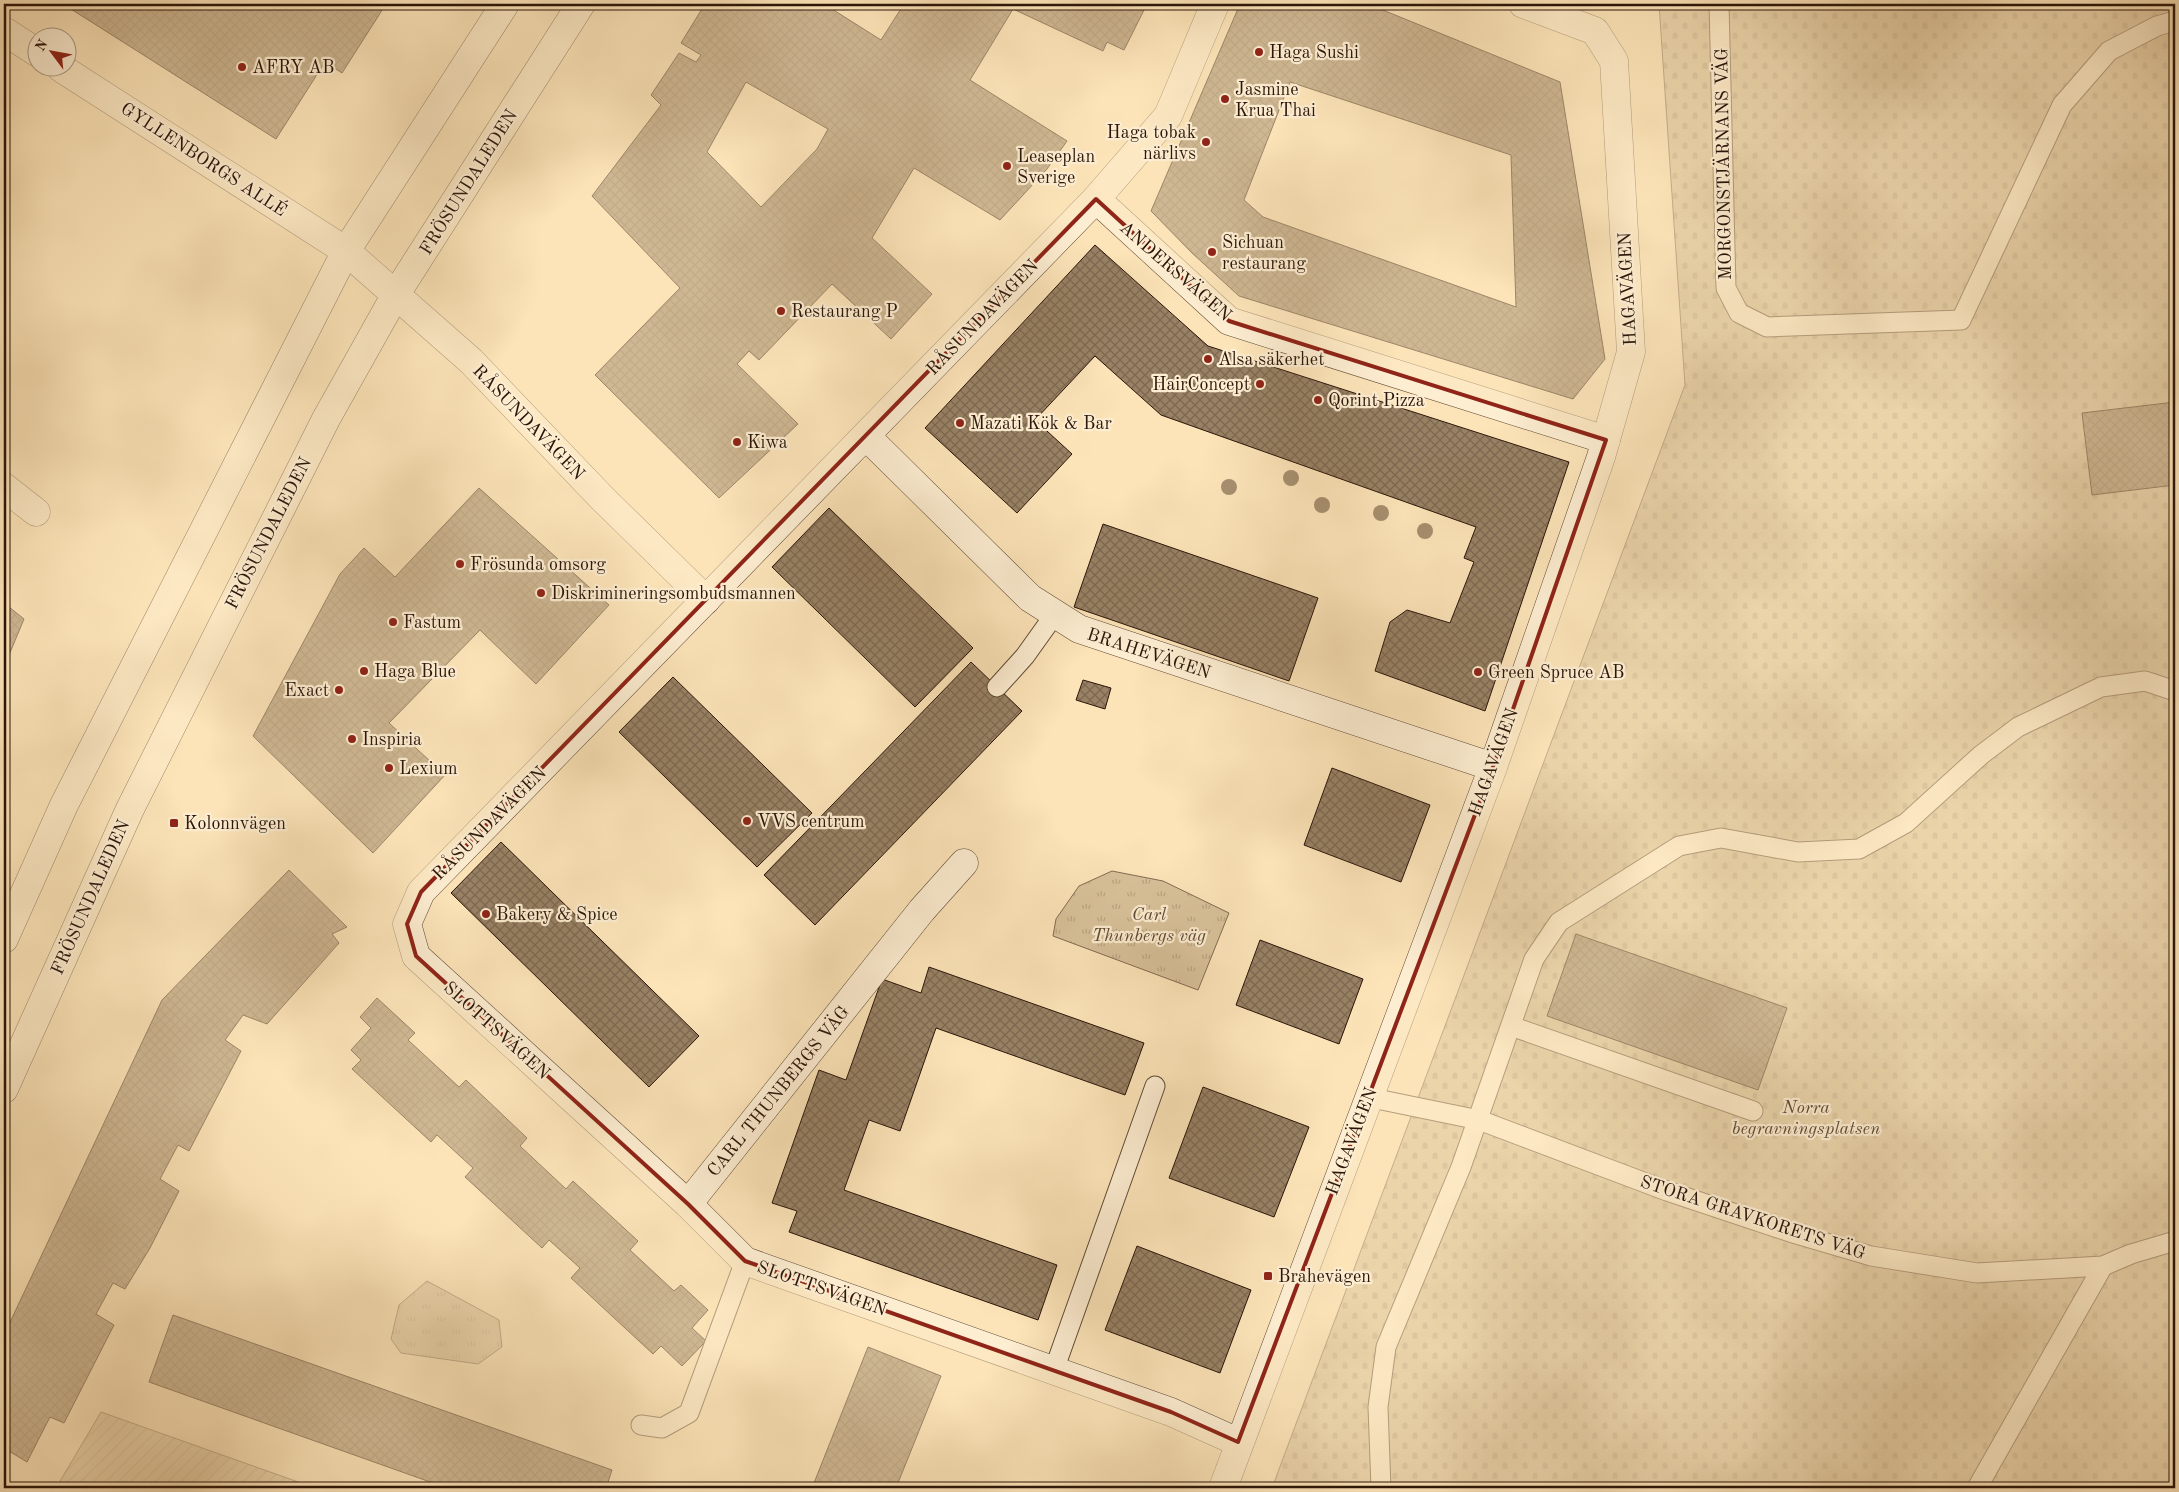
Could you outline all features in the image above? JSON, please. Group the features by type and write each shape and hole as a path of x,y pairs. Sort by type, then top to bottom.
{"street":[{"path":"4,939 64,805 346,251 504,4"},
{"name":"FRÖSUNDALEDEN","path":"4,1089 130,809 203,660 326,419 396,294 581,4"},
{"name":"RÅSUNDAVÄGEN","path":"407,924 421,892 867,437 1096,199 1168,116 1215,4"},
{"name":"HAGAVÄGEN","path":"1223,1488 1238,1442 1492,767 1606,440 1631,352 1614,61 1595,31 1523,4"},
{"path":"4,31 28,47"},
{"name":"GYLLENBORGS ALLÉ","path":"77,78 346,251"},
{"name":"ANDERSVÄGEN","path":"1096,199 1229,321 1606,440"},
{"name":"RÅSUNDAVÄGEN","path":"346,251 471,361 602,498 706,600"},
{"name":"BRAHEVÄGEN","path":"867,437 1030,598 1079,629 1492,767"},
{"path":"4,487 36,512"},
{"name":"CARL THUNBERGS VÄG","path":"688,1204 922,910 964,863"},
{"name":"SLOTTSVÄGEN","path":"407,924 416,956 688,1204 745,1261 1171,1412 1238,1442"}],"lane":[{"name":"MORGONSTJÄRNANS VÄG","path":"1719,4 1726,288 1739,313 1767,327 1961,320 2062,105 2109,51 2157,26 2175,21"},
{"path":"997,687 1025,656 1055,614"},
{"path":"1381,1488 1378,1407 1386,1348 1479,1120 1534,959 1559,922 1679,846 1721,838 1798,852 1859,849 1906,823 1981,755 2018,727 2101,687 2145,681 2175,691"},
{"path":"1511,1026 1753,1111"},
{"path":"1054,1370 1155,1086"},
{"name":"STORA GRAVKORETS VÄG","path":"1367,1097 1479,1120 1667,1191 1796,1234 1871,1256 1976,1273 2103,1266 2131,1254 2175,1241"},
{"path":"641,1425 662,1428 689,1413 745,1261"},
{"path":"1977,1488 2103,1266"}],"highlighted area":[{"path":"1096,199 1229,321 1606,440 1493,767 1238,1442 1171,1412 745,1261 688,1204 416,956 407,924 421,892"}],"green space":[{"name":"Norra begravningsplatsen","path":"1659,4 2175,4 2175,1488 1272,1488 1685,385"},
{"name":"Carl Thunbergs väg","path":"1112,871 1163,881 1229,913 1198,990 1053,936 1056,919 1079,886"},
{"path":"427,1281 499,1320 502,1347 478,1364 401,1353 391,1339 399,1305"},
{"path":"101,1412 315,1488 56,1488"}],"building":[{"name":"AFRY AB","path":"63,4 386,4 342,73 325,62 276,139"},
{"path":"705,4 824,4 881,40 904,4 1147,4 1124,50 1107,42 1103,51 1013,9 970,80 1067,141 1047,169 1000,220 914,168 872,238 932,294 891,339 832,284 759,360 749,351 737,364 798,424 719,498 595,375 680,288 592,196 661,105 651,95 679,53 696,62 701,55 681,43","holes":["746,82 828,129 817,149 761,207 707,152"]},
{"path":"1240,4 1368,4 1560,82 1605,359 1573,399 1239,296 1192,253 1151,211","holes":["1290,82 1511,155 1516,307 1263,217 1244,200"]},
{"path":"1095,245 1208,346 1569,462 1485,711 1375,671 1390,622 1407,610 1450,623 1474,562 1464,558 1476,527 1161,415 1095,356 1035,420 1072,454 1017,513 925,428"},
{"path":"2175,402 2175,485 2092,495 2082,413"},
{"name":"Haga Blue","path":"479,488 609,605 536,684 480,630 389,723 445,775 373,853 253,736 340,574 364,548 395,577"},
{"path":"829,508 973,648 915,707 772,567"},
{"path":"1103,524 1318,598 1289,681 1074,607"},
{"path":"4,603 24,619 4,667"},
{"path":"971,662 1022,711 815,925 764,875"},
{"path":"673,677 812,813 757,867 619,732"},
{"path":"1083,680 1111,688 1105,709 1076,700"},
{"path":"1332,768 1430,805 1401,882 1304,845"},
{"path":"501,842 699,1036 649,1087 451,893"},
{"path":"289,870 347,927 332,934 339,943 267,1024 243,1015 225,1040 241,1051 189,1151 178,1145 160,1179 179,1191 150,1248 125,1289 113,1283 96,1314 114,1325 64,1423 50,1417 27,1462 4,1448 4,1335 162,1000"},
{"path":"1576,934 1787,1008 1758,1090 1547,1016"},
{"path":"1260,940 1363,979 1339,1044 1236,1005"},
{"path":"929,967 1144,1043 1125,1095 936,1028 900,1131 869,1120 844,1190 1057,1265 1038,1320 789,1232 797,1211 772,1203 819,1070 846,1080 882,979 921,993"},
{"path":"377,998 415,1033 408,1040 459,1087 466,1080 527,1138 520,1146 566,1189 573,1181 638,1241 630,1250 674,1291 681,1285 708,1310 692,1328 706,1341 682,1366 661,1346 653,1354 571,1278 580,1268 549,1240 542,1248 465,1177 473,1168 437,1135 431,1142 352,1069 361,1060 351,1050 371,1028 360,1017"},
{"path":"1203,1087 1309,1127 1274,1217 1169,1178"},
{"path":"1137,1246 1251,1290 1220,1373 1105,1330"},
{"path":"173,1315 612,1470 606,1488 447,1488 149,1382"},
{"path":"868,1347 941,1376 896,1488 812,1488"}],"place":[{"name":"Haga Sushi","path":"1259,52"},
{"name":"AFRY AB","path":"242,67"},
{"name":"Jasmine Krua Thai","path":"1225,99"},
{"name":"Haga tobak närlivs","path":"1206,142"},
{"name":"Leaseplan Sverige","path":"1007,166"},
{"name":"Sichuan restaurang","path":"1212,252"},
{"name":"Restaurang P","path":"781,311"},
{"name":"Alsa säkerhet","path":"1208,359"},
{"name":"HairConcept","path":"1260,384"},
{"name":"Qorint Pizza","path":"1318,400"},
{"name":"Mazati Kök & Bar","path":"960,423"},
{"name":"Kiwa","path":"737,442"},
{"name":"Frösunda omsorg","path":"460,564"},
{"name":"Diskrimineringsombudsmannen","path":"541,593"},
{"name":"Fastum","path":"393,622"},
{"name":"Haga Blue","path":"364,671"},
{"name":"Green Spruce AB","path":"1478,672"},
{"name":"Exact","path":"339,690"},
{"name":"Inspiria","path":"352,739"},
{"name":"Lexium","path":"389,768"},
{"name":"VVS centrum","path":"747,821"},
{"name":"Kolonnvägen","path":"174,823"},
{"name":"Bakery & Spice","path":"486,914"},
{"name":"Brahevägen","path":"1268,1276"}]}
